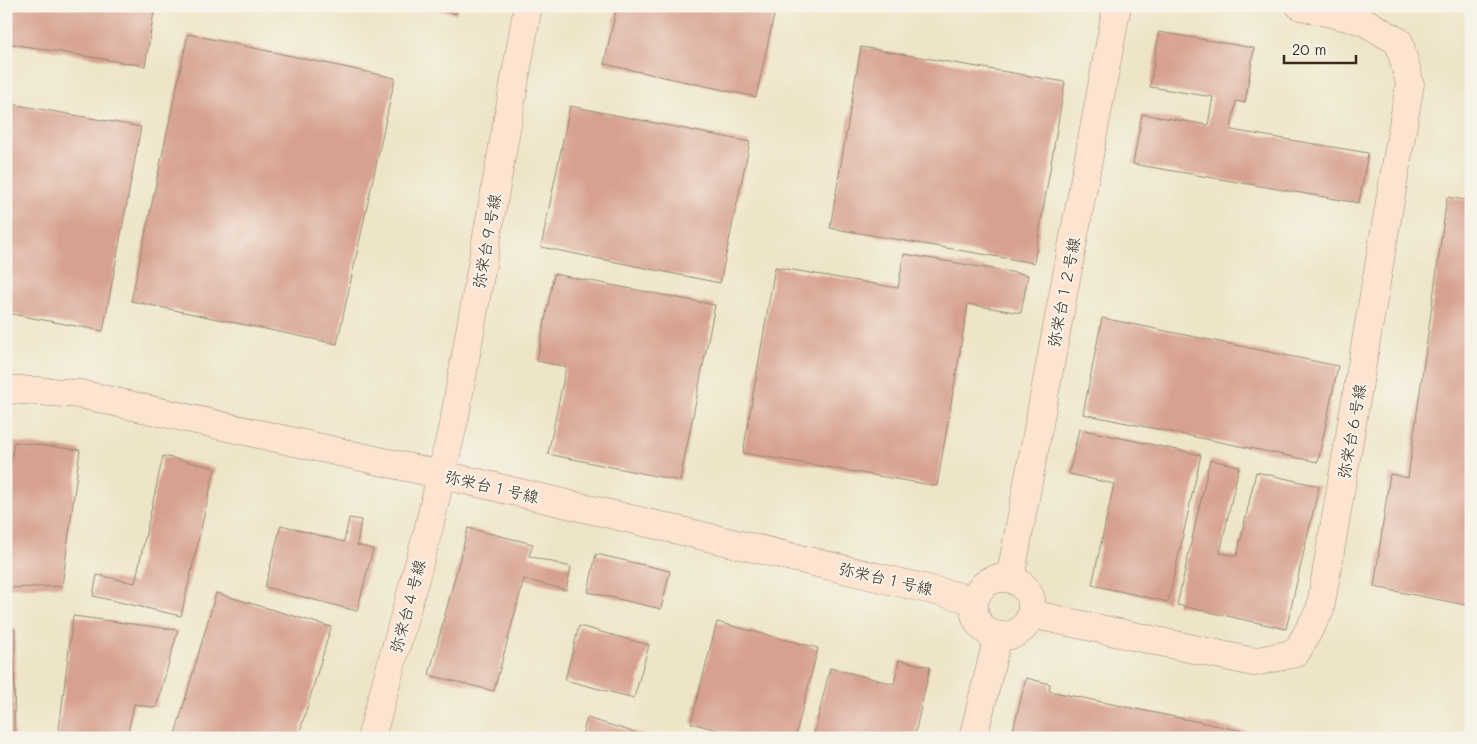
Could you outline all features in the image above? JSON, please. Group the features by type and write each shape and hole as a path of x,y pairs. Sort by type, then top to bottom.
{"street":[{"name":"弥栄台９号線","path":"441,474 455,416 528,6"},
{"name":"弥栄台１２号線","path":"1010,579 1117,6"},
{"name":"弥栄台６号線","path":"1031,614 1254,662 1296,653 1320,610 1410,84 1400,42 1363,21 1300,6"},
{"name":"弥栄台１号線","path":"6,389 80,394 441,474 974,600"},
{"name":"弥栄台４号線","path":"371,738 428,531 441,474"},
{"path":"996,578 1010,579 1024,586 1029,593 1032,601 1031,614 1025,627 1018,632 1010,636 998,636 985,632 978,625 974,616 974,600 980,588 987,582 996,578"},
{"path":"973,738 998,636"}],"building":[{"path":"6,6 155,6 145,66 6,43"},
{"path":"425,6 458,6 456,14"},
{"path":"617,6 776,6 756,97 604,64"},
{"path":"1159,32 1254,48 1245,103 1236,101 1231,130 1368,153 1359,203 1133,164 1142,114 1208,125 1213,97 1150,87"},
{"path":"188,34 395,78 337,344 131,301"},
{"path":"861,47 1065,82 1034,263 830,228"},
{"path":"6,103 141,127 103,331 6,313"},
{"path":"570,106 750,142 720,283 541,247"},
{"path":"1447,197 1471,201 1471,606 1374,587 1390,474 1408,478"},
{"path":"904,254 1028,275 1021,313 968,304 937,486 743,453 775,267 898,288"},
{"path":"554,274 715,305 680,481 548,454 566,367 537,361"},
{"path":"1102,318 1338,366 1318,462 1083,414"},
{"path":"1079,429 1201,455 1168,602 1092,585 1114,484 1069,474"},
{"path":"14,442 80,450 62,586 6,588 6,498"},
{"path":"163,456 215,468 181,616 93,596 97,575 135,583"},
{"path":"1210,460 1239,466 1220,553 1237,556 1256,472 1319,486 1286,629 1177,605"},
{"path":"349,518 361,520 357,545 373,549 357,611 265,587 281,525 344,542"},
{"path":"468,528 533,544 529,556 571,567 566,590 524,579 494,691 429,675"},
{"path":"596,554 670,571 661,609 588,592"},
{"path":"216,593 331,627 298,738 174,738"},
{"path":"73,616 178,630 156,708 134,704 127,738 58,738"},
{"path":"717,622 818,648 795,738 747,738 691,723"},
{"path":"579,626 649,645 634,698 565,680"},
{"path":"6,629 15,629 14,738 6,738"},
{"path":"899,660 930,667 914,738 813,738 830,668 894,684"},
{"path":"1026,678 1050,684 1049,691 1277,738 1011,738"},
{"path":"587,718 650,737 650,738 581,738"}]}
